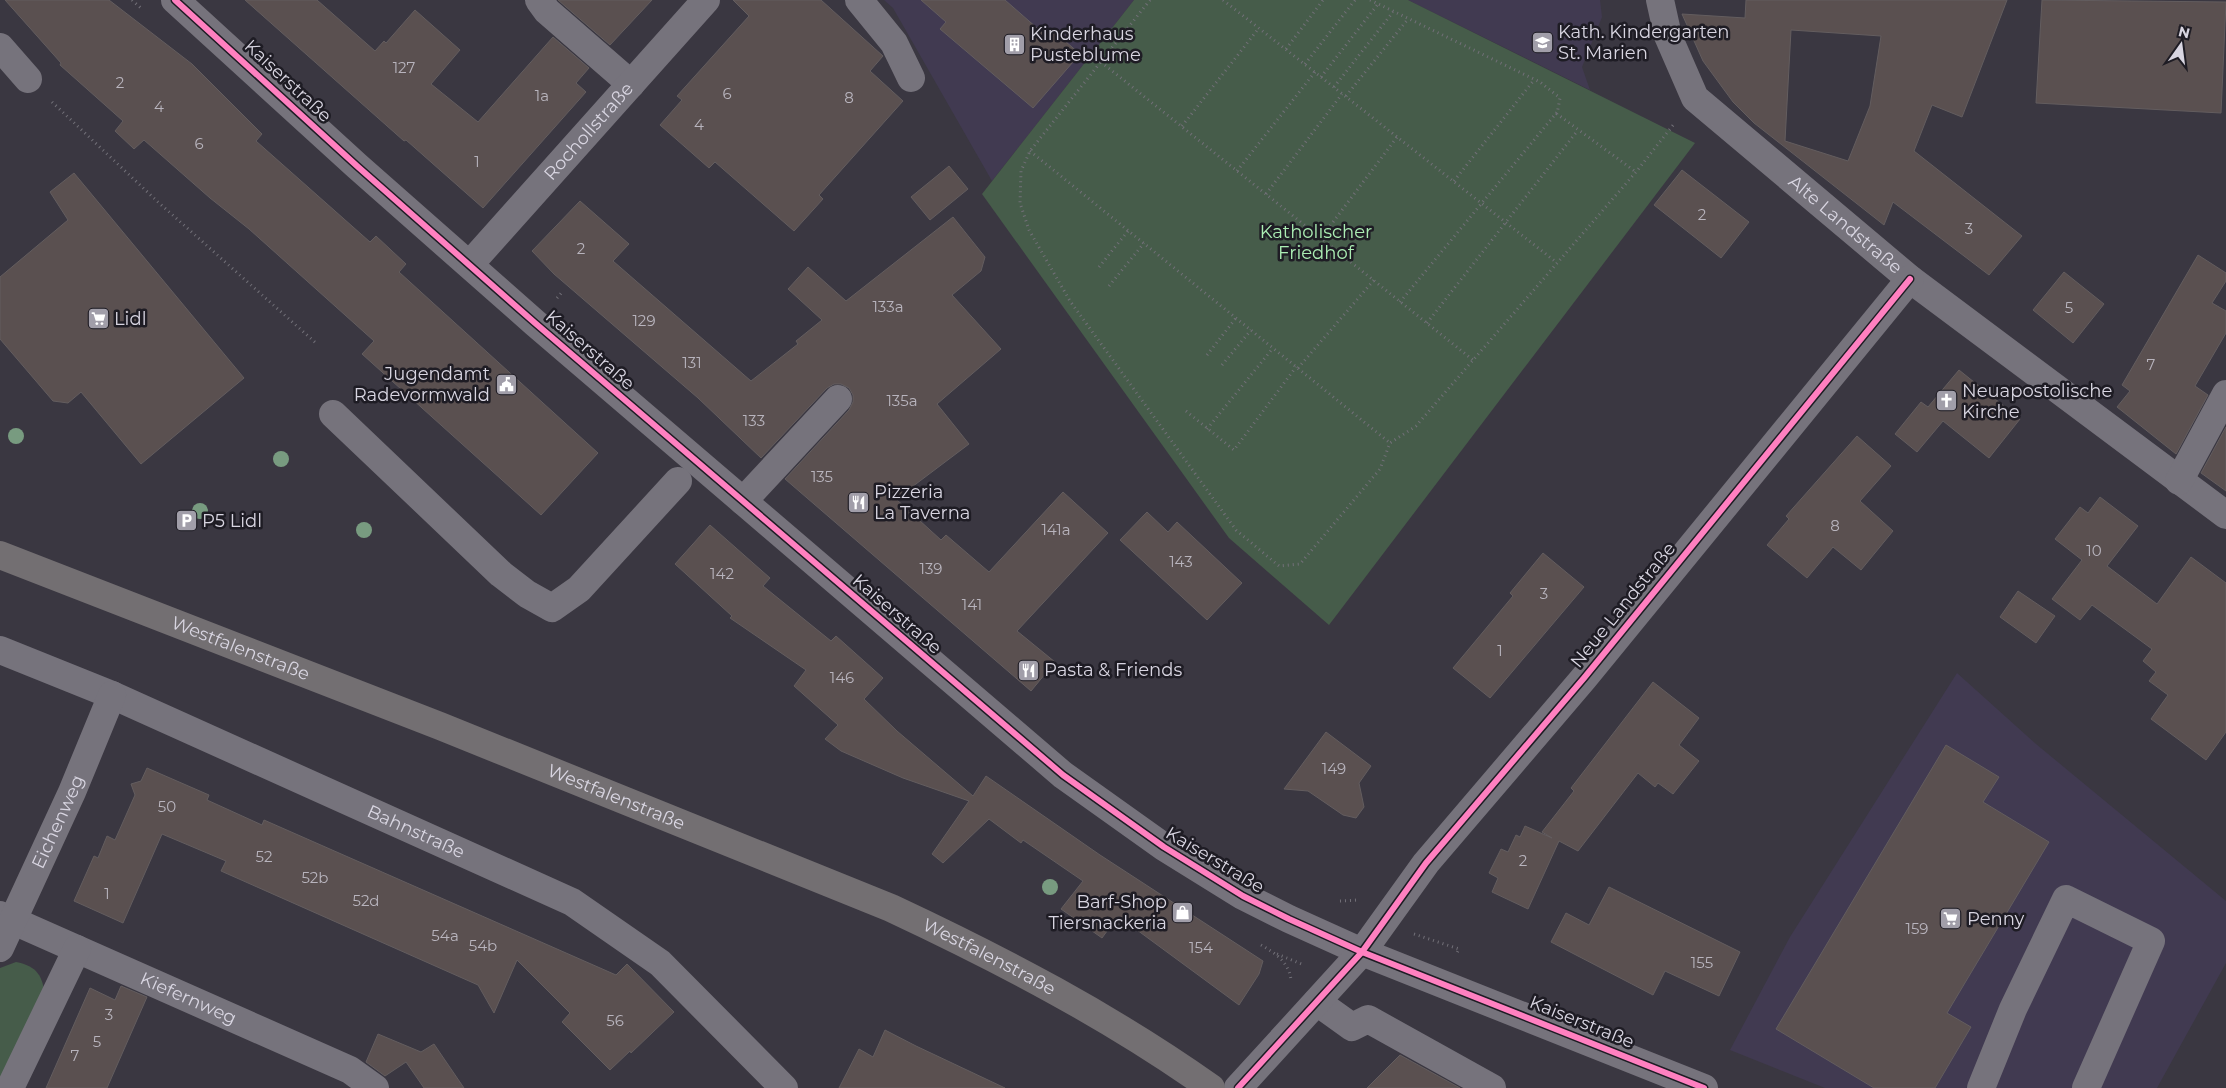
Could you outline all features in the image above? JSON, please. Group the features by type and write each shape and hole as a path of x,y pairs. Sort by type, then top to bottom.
{"main road":[{"name":"Westfalenstraße","path":"0,555 440,726 890,908 955,938 1093,1012 1211,1088"}],"street":[{"name":"Kaiserstraße","path":"175,0 535,323 1063,775 1120,818 1243,896 1362,952 1660,1079 1704,1088"},
{"path":"539,0 547,11 631,84"},
{"name":"Rochollstraße","path":"470,264 706,0"},
{"path":"859,0 894,43 911,78"},
{"name":"Alte Landstraße","path":"1660,0 1668,36 1695,98 1910,279 2226,515"},
{"path":"0,47 28,79"},
{"name":"Neue Landstraße","path":"1238,1088 1362,952 1426,863 1584,678 1910,279"},
{"path":"2179,481 2226,394"},
{"path":"743,501 838,399"},
{"path":"333,414 501,574 527,594 552,608 579,589 678,481"},
{"name":"Bahnstraße","path":"0,650 112,695 572,902 660,963 784,1088"},
{"name":"Eichenweg","path":"0,948 7,918 112,695"},
{"path":"1981,1088 2013,1009 2066,899 2151,941 2086,1088"},
{"name":"Kiefernweg","path":"7,918 350,1070 375,1088"},
{"path":"10,1088 77,949"},
{"path":"1308,1012 1352,1027 1368,1019 1492,1088"}],"path":[{"path":"1150,0 1030,151 1021,171 1020,203 1029,230 1070,301 1236,530 1280,566 1300,564 1380,469 1390,443 1416,426 1556,262 1636,172 1695,98"},
{"path":"1223,0 1556,262"},
{"path":"1286,49 1323,0"},
{"path":"1304,64 1355,0"},
{"path":"1370,0 1534,80 1560,98 1558,114 1636,172"},
{"path":"1321,77 1378,4"},
{"path":"1334,87 1393,12"},
{"path":"1346,96 1408,19"},
{"path":"1182,126 1259,28"},
{"path":"1101,62 1474,360"},
{"path":"1237,171 1315,72"},
{"path":"28,79 158,202 317,344"},
{"path":"1454,181 1534,80"},
{"path":"1266,194 1342,94"},
{"path":"1400,302 1558,110"},
{"path":"1427,323 1507,224 1578,130"},
{"path":"1321,238 1397,137"},
{"path":"1030,151 1390,443"},
{"path":"1099,267 1128,231"},
{"path":"1110,286 1144,243"},
{"path":"1186,411 1234,450 1297,368 1374,280"},
{"path":"1207,355 1236,318"},
{"path":"1222,365 1250,330"},
{"path":"1207,429 1273,348"},
{"path":"1340,901 1362,900"},
{"path":"1383,923 1459,949"}],"shaded area":[{"path":"884,0 1134,0 992,181 893,8"},
{"name":"Kath. Kindergarten St. Marien","path":"1408,0 1600,0 1602,17 1582,67 1590,90"},
{"path":"1957,673 2036,744 2226,901 2226,963 2157,1088 1825,1088 1730,1050 1790,937"}],"green space":[{"name":"Katholischer Friedhof","path":"1134,0 1408,0 1695,143 1329,625 1229,538 982,194"},
{"path":"16,962 29,966 38,973 43,983 45,997 0,1088 0,968"}],"building":[{"path":"5,0 109,0 192,64 262,134 256,141 370,242 376,236 406,264 399,272 598,453 541,515 362,354 374,341 249,229 210,198 144,140 134,149 115,131 123,121 60,65 61,63"},
{"path":"245,0 317,0 375,51 384,41 386,43 415,10 460,50 431,84 478,122 553,37 589,68 576,83 586,92 483,208 406,140 404,141"},
{"path":"558,0 652,0 610,45"},
{"path":"733,0 821,0 883,56 870,71 903,101 819,195 823,199 794,231 715,162 709,168 660,125 682,100 677,96 749,16"},
{"name":"Kinderhaus Pusteblume","path":"921,0 1005,0 1045,35 1050,28 1080,54 1033,108 940,29 946,22"},
{"path":"1746,0 2007,0 1962,117 1932,105 1914,151 2022,236 1989,275 1893,202 1884,225 1754,123 1733,102 1703,61 1682,14 1745,18","holes":["1791,30 1881,36 1870,106 1848,161 1785,141"]},
{"path":"2042,0 2226,2 2221,113 2036,103"},
{"path":"949,166 968,189 930,220 911,197"},
{"path":"1682,170 1749,222 1721,258 1654,205"},
{"name":"Lidl","path":"74,173 244,378 141,464 81,392 68,403 53,401 0,339 0,277 68,220 50,192"},
{"path":"580,201 629,244 613,261 751,381 798,344 796,341 822,320 788,289 808,267 846,301 953,217 985,257 981,271 952,295 1001,349 937,404 969,444 896,499 941,540 946,535 989,572 1063,492 1108,533 1017,631 1055,662 1031,691 785,479 849,410 853,402 853,395 849,388 841,384 834,384 827,388 761,458 698,398 554,274 532,251"},
{"path":"2198,255 2226,273 2226,281 2212,303 2226,311 2226,333 2195,386 2208,395 2176,454 2117,407 2130,391 2122,385"},
{"path":"2064,272 2104,304 2073,343 2033,310"},
{"path":"1959,370 2020,419 1989,458 1943,421 1917,452 1895,434 1921,402 1928,407"},
{"path":"2226,427 2226,491 2201,473"},
{"path":"1857,436 1891,466 1860,501 1893,531 1861,570 1833,547 1807,578 1767,545 1789,519 1786,516"},
{"path":"2100,497 2138,526 2107,566 2157,604 2191,557 2226,583 2226,732 2206,760 2151,719 2168,695 2149,681 2156,672 2143,661 2152,649 2092,605 2080,620 2052,599 2082,560 2055,539 2080,507 2088,513"},
{"path":"1147,512 1168,532 1177,522 1242,583 1207,620 1120,540"},
{"path":"710,525 770,578 763,586 831,641 836,636 883,678 864,699 897,731 973,796 986,776 1100,855 1263,961 1259,974 1239,1005 1118,916 1102,938 1061,909 1083,881 1023,840 1021,843 989,819 943,863 932,854 969,801 903,778 841,751 825,739 838,725 794,686 806,670 730,618 732,616 675,564"},
{"path":"1543,553 1584,587 1490,698 1453,668 1513,596 1510,593"},
{"path":"2018,591 2055,616 2036,643 2000,617"},
{"path":"1653,682 1699,718 1679,745 1699,761 1673,794 1658,783 1655,787 1638,773 1578,851 1559,841 1528,909 1492,892 1498,878 1489,873 1501,849 1508,852 1516,835 1520,837 1525,826 1552,838 1542,832 1574,791 1571,788"},
{"path":"1326,732 1371,766 1359,783 1364,807 1356,818 1343,815 1308,791 1284,789"},
{"path":"1946,745 1999,777 1983,802 2049,842 1947,1013 1971,1027 1935,1088 1874,1088 1776,1029"},
{"path":"147,768 209,795 207,800 262,825 264,820 616,975 627,964 674,1012 631,1053 630,1051 610,1070 562,1022 570,1013 517,960 494,1013 478,985 221,871 226,861 162,834 123,923 74,901 94,856 98,858 107,836 115,840 135,795 131,784 141,781"},
{"path":"1609,887 1740,952 1719,996 1665,971 1653,995 1551,942 1566,913 1589,925"},
{"path":"121,986 147,997 107,1088 46,1088 90,988 115,1000"},
{"path":"885,1030 1005,1088 839,1088 859,1049 873,1057"},
{"path":"378,1034 421,1052 434,1044 464,1088 424,1088 406,1062 385,1076 366,1062"},
{"path":"1400,1055 1460,1088 1367,1088"}],"cycle path":[{"path":"175,0 357,166 535,323 1063,775 1164,847 1243,896 1362,952 1704,1088"},
{"path":"1238,1088 1362,952 1426,863 1584,678 1910,279"}],"place":[{"name":"Kath. Kindergarten St. Marien","path":"1542,42"},
{"name":"Kinderhaus Pusteblume","path":"1014,44"},
{"name":"Lidl","path":"98,319"},
{"name":"Jugendamt Radevormwald","path":"506,384"},
{"name":"Neuapostolische Kirche","path":"1946,401"},
{"name":"Pizzeria La Taverna","path":"858,502"},
{"name":"P5 Lidl","path":"186,521"},
{"name":"Pasta & Friends","path":"1028,670"},
{"name":"Barf-Shop Tiersnackeria","path":"1183,912"},
{"name":"Penny","path":"1951,919"}]}
